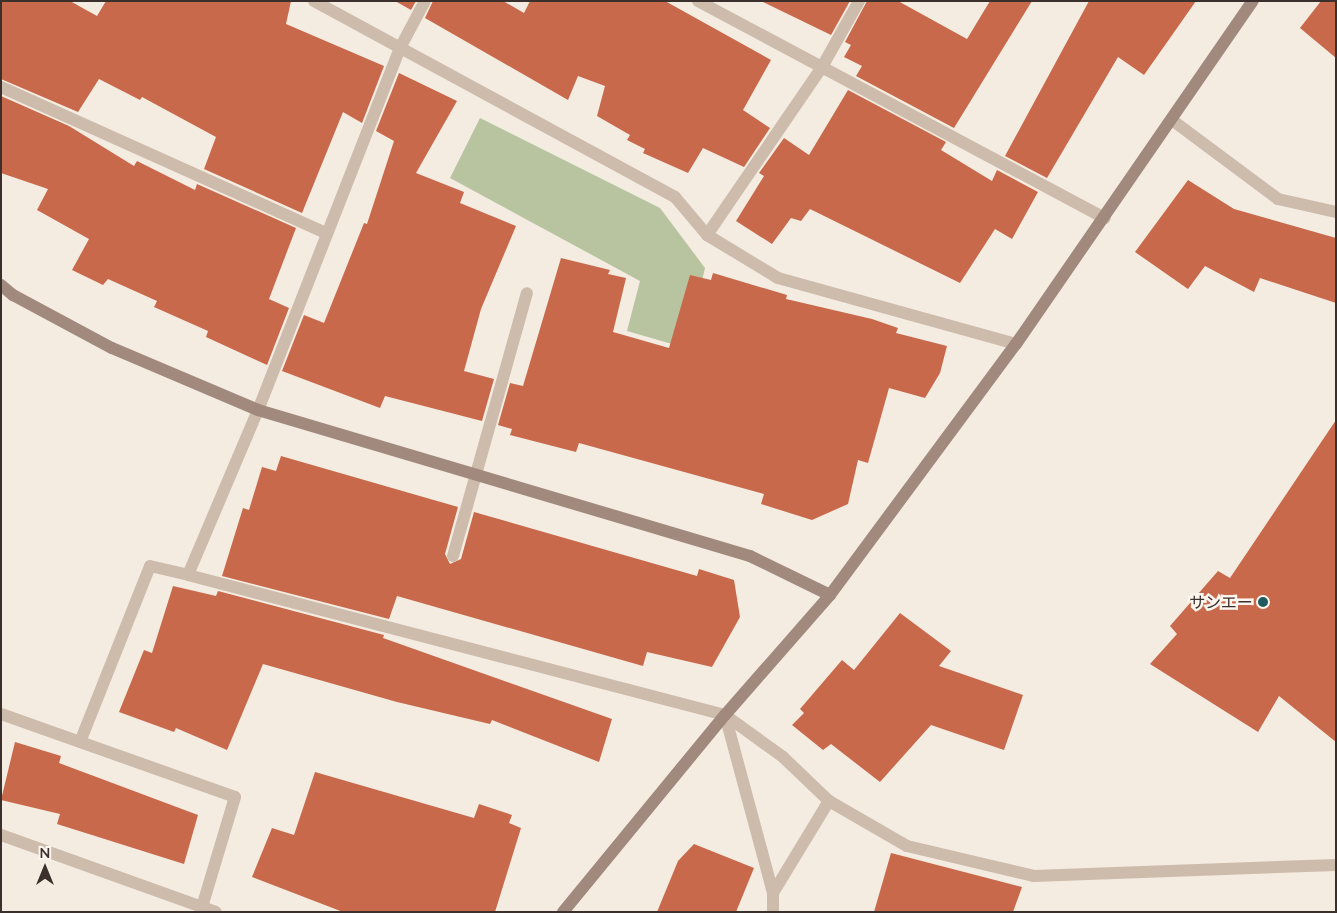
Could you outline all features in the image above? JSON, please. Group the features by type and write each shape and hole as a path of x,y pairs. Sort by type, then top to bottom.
{"street":[{"path":"314,1 675,197 707,235 778,278 1016,344"},
{"path":"188,575 258,410 400,48 425,1"},
{"path":"698,1 1105,218"},
{"path":"707,235 822,67 859,1"},
{"path":"563,912 725,715 830,595 1016,344 1105,218 1253,1"},
{"path":"1,87 326,233"},
{"path":"1172,120 1278,199 1336,212"},
{"path":"1,285 13,295 112,348 258,410 474,477 750,556 830,595"},
{"path":"454,556 474,477 527,293"},
{"path":"80,742 150,566 725,715 783,757 829,801 907,846 1034,876 1336,865"},
{"path":"1,714 235,797 202,907"},
{"path":"725,715 773,893 772,912"},
{"path":"773,893 829,801"},
{"path":"1,835 216,912"}],"green space":[{"path":"480,118 660,208 705,268 686,348 627,331 640,281 450,178"}],"building":[{"path":"1,1 70,1 97,16 106,1 291,1 286,24 384,66 362,123 343,112 302,213 204,169 216,137 142,97 140,100 99,79 78,112 1,79"},
{"path":"395,1 416,1 411,10"},
{"path":"433,1 503,1 524,13 530,1 665,1 771,60 743,110 770,128 744,167 703,148 688,173 643,153 645,149 627,140 630,135 597,116 605,86 578,76 568,100 425,18"},
{"path":"761,1 850,1 831,35"},
{"path":"867,1 898,1 967,39 990,1 1032,1 954,128 856,76 862,66 844,57 851,45 845,42"},
{"path":"1089,1 1196,1 1144,75 1118,57 1047,178 1005,156"},
{"path":"1321,1 1336,1 1336,58 1300,28"},
{"path":"399,73 457,101 416,173 464,192 460,203 516,226 481,309 464,371 494,379 482,421 385,396 380,408 282,371 304,315 324,323 364,223 367,224 394,141 376,131"},
{"path":"848,90 946,142 941,150 992,181 997,170 1038,192 1012,239 995,229 960,283 810,209 801,221 791,218 772,244 736,221 764,176 759,173 784,138 809,155"},
{"path":"1,96 69,126 134,166 137,161 195,190 197,184 296,228 269,299 289,308 267,365 206,337 208,331 154,307 157,301 108,279 103,285 72,270 89,239 37,210 48,189 1,173"},
{"path":"1188,180 1234,209 1336,238 1336,303 1260,278 1254,292 1205,266 1188,289 1135,252"},
{"path":"561,258 610,270 608,274 626,278 613,332 669,348 690,275 711,280 713,273 787,295 786,299 872,319 898,328 896,333 947,346 940,373 925,398 889,388 868,463 858,460 848,504 812,520 761,504 764,494 579,443 576,452 510,435 512,429 498,425 510,383 523,386"},
{"name":"サンエー","path":"1336,420 1336,742 1279,696 1258,732 1150,664 1177,634 1170,626 1218,571 1230,578"},
{"path":"281,456 458,507 445,554 450,564 461,559 474,512 697,576 699,569 734,580 740,617 712,667 647,652 643,666 397,596 389,619 222,576 243,508 249,510 262,467 276,471"},
{"path":"173,586 216,596 218,591 384,635 383,638 612,719 599,762 492,720 490,724 397,702 263,664 227,750 176,728 174,732 119,712 144,650 152,653"},
{"path":"900,613 951,651 939,666 1023,695 1004,750 931,725 880,782 831,744 823,750 792,725 804,713 800,709 842,660 854,670"},
{"path":"15,742 61,756 59,763 198,815 184,864 57,824 60,814 1,800"},
{"path":"315,772 474,818 479,804 512,815 509,823 521,828 495,912 343,912 252,877 272,828 294,835"},
{"path":"694,844 754,868 736,912 657,912 678,861"},
{"path":"891,853 1022,887 1013,912 874,912"}],"place":[{"name":"サンエー","path":"1263,602"}]}
